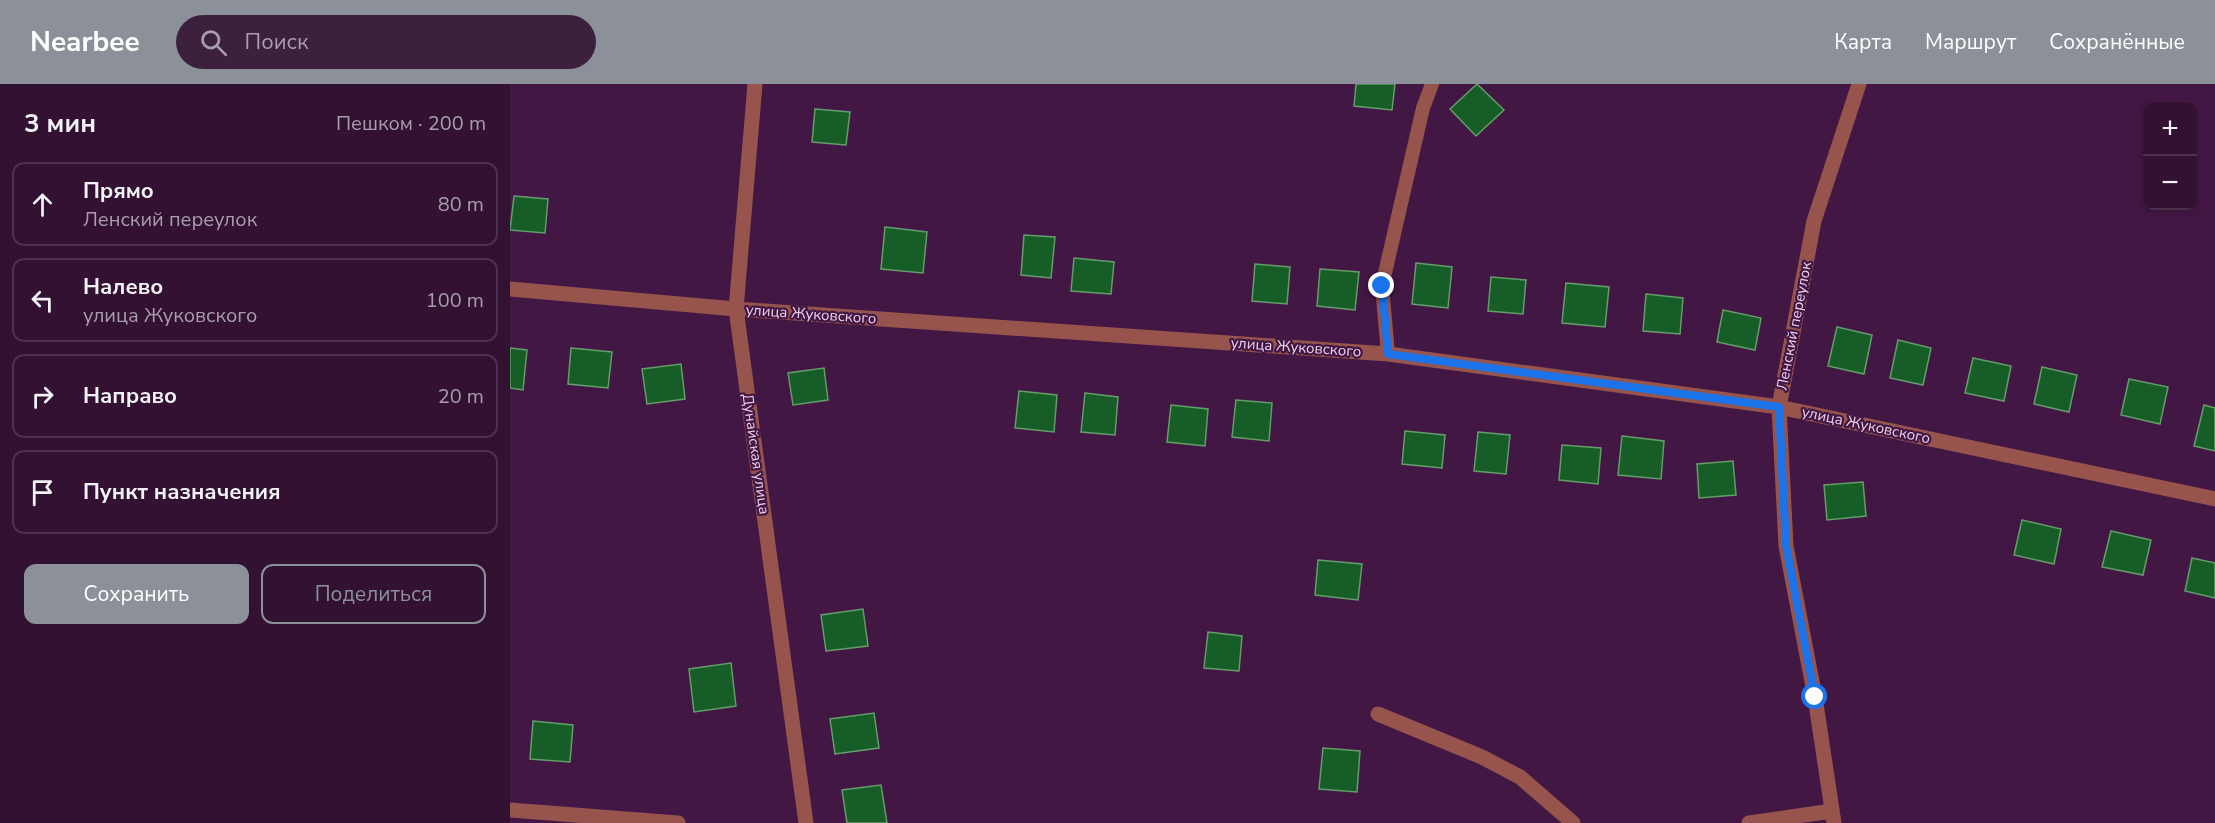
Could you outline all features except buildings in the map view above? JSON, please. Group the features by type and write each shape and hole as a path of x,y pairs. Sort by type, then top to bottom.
{"street":[{"name":"Дунайская улица","path":"755,84 736,309 806,823"},
{"name":"Ленский переулок","path":"1833,817 1815,697 1786,546 1779,407 1814,220 1859,84"},
{"name":"улица Жуковского","path":"510,289 736,309 1388,354 1779,407 2215,499"},
{"path":"1378,714 1492,762 1520,777 1573,823"},
{"path":"510,810 678,823"},
{"path":"1749,823 1833,817"}],"lane":[{"path":"1388,354 1382,286 1423,108 1432,84"}],"route":[{"path":"1382,286 1388,354 1779,407 1786,546 1815,697"}]}
